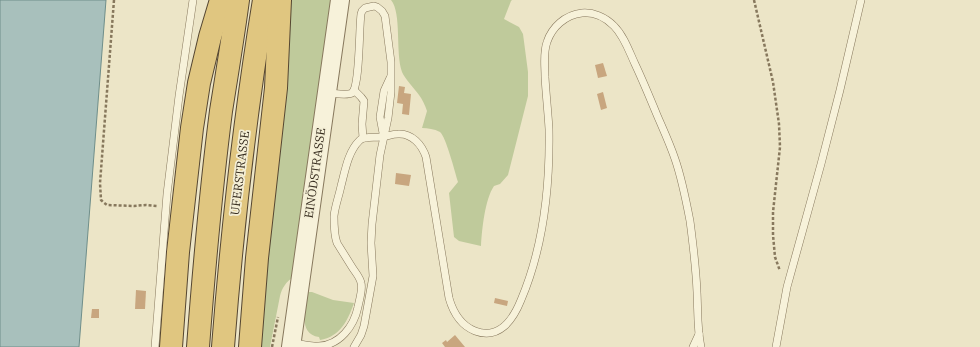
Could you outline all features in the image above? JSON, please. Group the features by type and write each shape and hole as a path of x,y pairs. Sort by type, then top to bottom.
{"highway":[{"path":"171,347 179,245 193,120 199,83 220,0"},
{"name":"UFERSTRASSE","path":"198,347 204,268 214,173 238,0"},
{"name":"UFERSTRASSE","path":"223,347 241,158 264,0"},
{"path":"250,347 257,258 276,88 280,0"}],"street":[{"name":"EINÖDSTRASSE","path":"291,344 340,0"}],"lane":[{"path":"155,347 166,207 179,96 194,0"},
{"path":"776,347 787,287 840,90 861,0"},
{"path":"327,93 347,94 354,90 357,79 361,14 363,9 368,7 374,6 380,8 385,16 390,56 391,92 388,118 380,155 371,243 373,276 364,326 354,347"},
{"path":"291,344 314,346 329,344 349,329 355,317 359,304 361,283 337,243 334,216 348,161 353,149 363,138 384,137 398,134 407,135 415,139 424,152 449,298 458,319 467,327 476,331 490,333 503,328 514,316 530,276 542,228 546,197 549,159 544,60 547,42 549,36 559,23 577,14 587,13 603,18 614,26 621,36 641,76 676,160 688,210 693,242 701,347"},
{"path":"354,90 364,101 362,124 363,138"},
{"path":"693,347 699,334"}],"path":[{"path":"114,0 100,183 101,200 107,205 166,207"},
{"path":"754,0 773,82 780,124 780,147 772,235 775,257 787,287"}],"green space":[{"path":"285,0 333,0 293,277 286,283 281,293 270,347 256,347"},
{"path":"391,0 512,0 504,19 519,27 523,34 528,72 528,96 508,175 500,184 494,186 488,198 483,223 481,246 459,241 454,237 449,193 458,182 448,147 440,132 429,128 422,128 427,111 420,97 407,81 402,72 399,55 396,14"},
{"path":"308,292 312,292 333,300 354,303 349,316 342,327 327,338 320,340 319,337 312,335 308,331 305,325 304,319"}],"water":[{"path":"0,0 106,0 79,347 0,347"}],"building":[{"path":"603,63 607,76 598,78 595,65"},
{"path":"399,86 405,87 404,93 411,94 409,115 402,114 403,104 397,103"},
{"path":"603,92 607,108 601,110 597,94"},
{"path":"396,173 411,175 409,186 395,184"},
{"path":"136,290 146,291 145,309 135,309"},
{"path":"495,298 508,301 507,306 494,303"},
{"path":"92,309 99,309 99,318 91,318"},
{"path":"455,335 465,347 445,347 442,343 446,340 447,342"}]}
